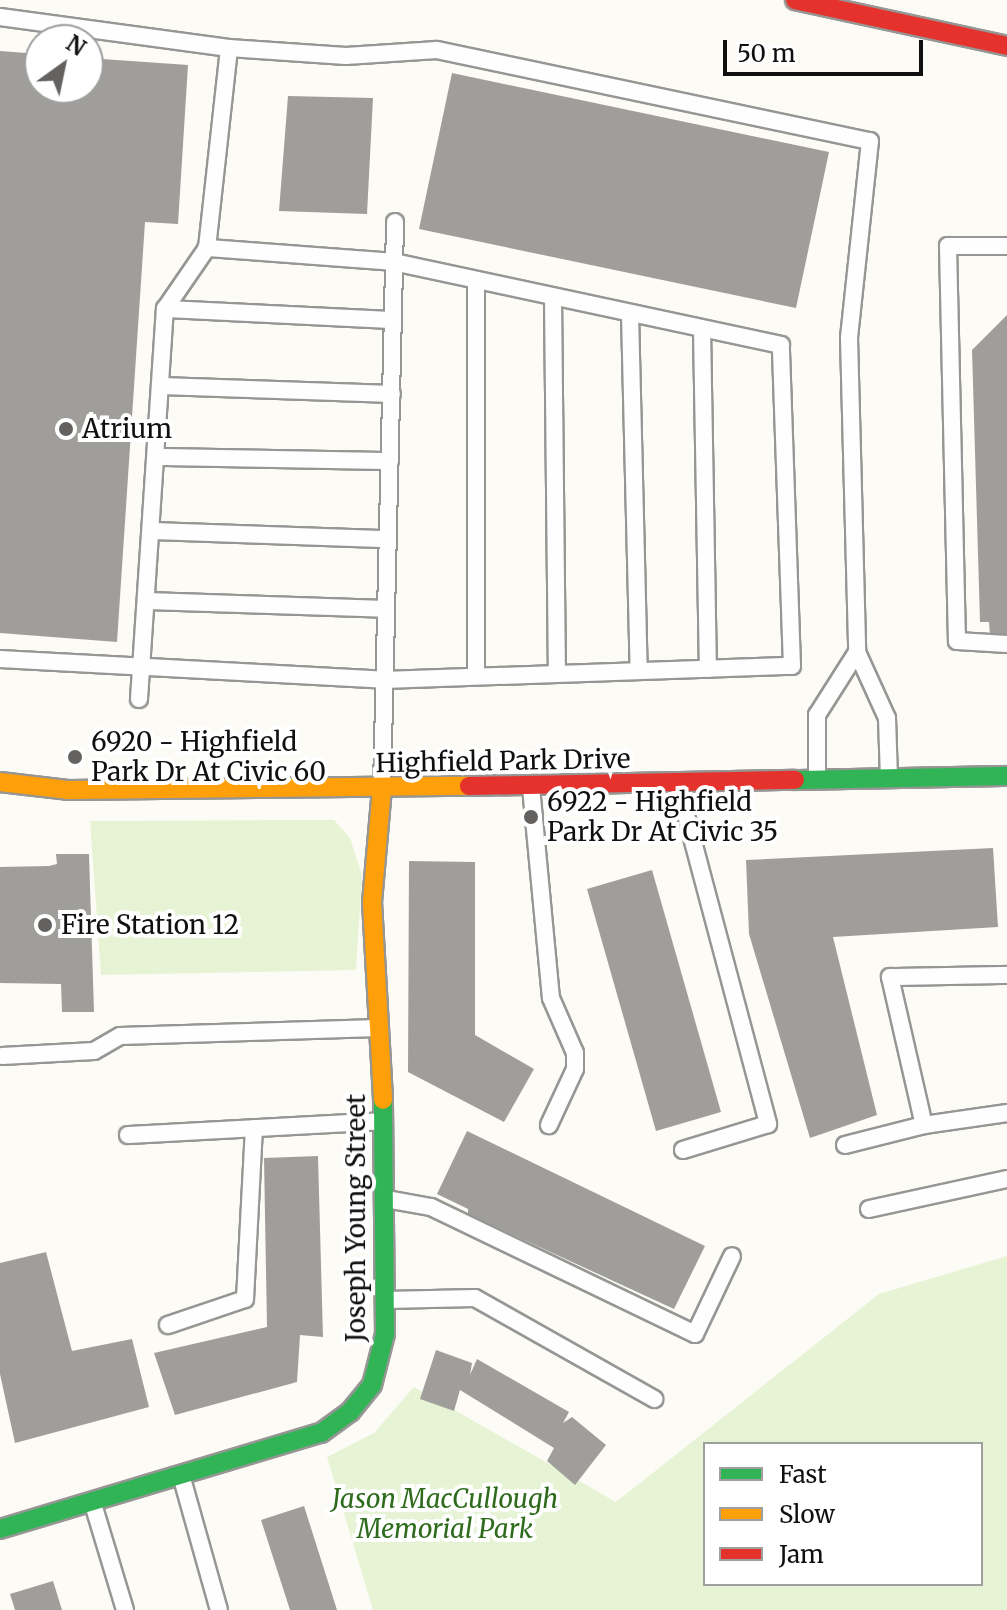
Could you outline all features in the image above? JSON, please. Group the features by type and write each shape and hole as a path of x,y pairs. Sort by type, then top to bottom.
{"main road":[{"path":"795,0 1007,46"},
{"name":"Highfield Park Drive","path":"0,782 68,790 678,785 1007,776"},
{"name":"Joseph Young Street","path":"3,1528 321,1433 350,1412 379,1369 384,1300 384,1121 372,902 382,788"}],"lane":[{"path":"0,17 229,48 346,56 437,50 870,141 849,338 857,652 887,718 889,781"},
{"path":"139,699 154,531 165,309 207,248 229,48"},
{"path":"382,788 395,222"},
{"path":"1007,246 948,246 957,641 1007,644"},
{"path":"0,659 384,680 792,666 781,345 394,262 207,248"},
{"path":"476,282 476,676"},
{"path":"553,298 557,674"},
{"path":"165,309 393,320"},
{"path":"630,314 639,671"},
{"path":"702,329 708,669"},
{"path":"162,386 392,394"},
{"path":"158,457 390,461"},
{"path":"154,531 387,539"},
{"path":"148,601 385,609"},
{"path":"817,782 817,715 857,652"},
{"path":"678,785 768,1124 683,1150"},
{"path":"531,787 551,998 575,1053 575,1069 549,1125"},
{"path":"924,1125 890,977 1007,975"},
{"path":"2,1056 94,1051 120,1036 379,1028"},
{"path":"845,1145 924,1125 1007,1113"},
{"path":"128,1135 384,1121"},
{"path":"168,1325 245,1299 254,1128"},
{"path":"869,1209 1007,1179"},
{"path":"384,1198 431,1207 695,1334 732,1256"},
{"path":"384,1300 475,1298 654,1399"},
{"path":"180,1474 219,1610"},
{"path":"91,1500 125,1610"},
{"path":"0,1502 3,1528"}],"green space":[{"path":"334,820 350,838 362,875 356,970 101,975 90,821"},
{"name":"Jason MacCullough Memorial Park","path":"1007,1256 1007,1610 373,1610 327,1457 374,1433 414,1387 616,1502 879,1294"}],"building":[{"name":"Atrium","path":"0,51 24,53 24,104 104,104 104,59 188,65 178,224 145,222 117,642 0,633"},
{"path":"452,73 829,152 796,308 419,229"},
{"path":"288,96 373,98 367,214 279,211"},
{"path":"1007,315 1007,636 990,636 989,622 980,622 972,350"},
{"path":"993,848 998,927 833,937 877,1115 810,1138 749,934 746,860"},
{"name":"Fire Station 12","path":"56,854 89,854 94,1012 62,1012 61,984 0,983 0,867 49,866 57,864"},
{"path":"409,861 475,862 475,1035 534,1069 504,1122 408,1072"},
{"path":"652,870 721,1112 656,1131 587,889"},
{"path":"467,1131 705,1246 674,1309 468,1214 468,1209 437,1194"},
{"path":"318,1156 323,1337 300,1335 297,1382 175,1415 154,1353 267,1327 264,1158"},
{"path":"46,1252 72,1351 132,1339 149,1407 15,1443 0,1374 0,1263"},
{"path":"436,1350 472,1363 470,1375 477,1359 569,1412 563,1423 572,1417 606,1445 575,1485 547,1461 554,1448 460,1390 454,1411 420,1399"},
{"path":"304,1506 337,1610 290,1610 261,1520"},
{"path":"53,1581 62,1610 15,1610 10,1594"}],"traffic: fast":[{"path":"795,780 1007,776"},
{"path":"0,1529 321,1433 350,1412 372,1385 385,1334 383,1100"}],"traffic: slow":[{"path":"0,782 68,790 469,786"},
{"path":"382,788 372,902 383,1100"}],"traffic: jam":[{"path":"795,0 1007,46"},
{"path":"469,786 795,780"}],"place":[{"name":"Atrium","path":"66,429"},
{"name":"6920 - Highfield Park Dr At Civic 60","path":"75,757"},
{"name":"6922 - Highfield Park Dr At Civic 35","path":"531,817"},
{"name":"Fire Station 12","path":"45,925"}]}
